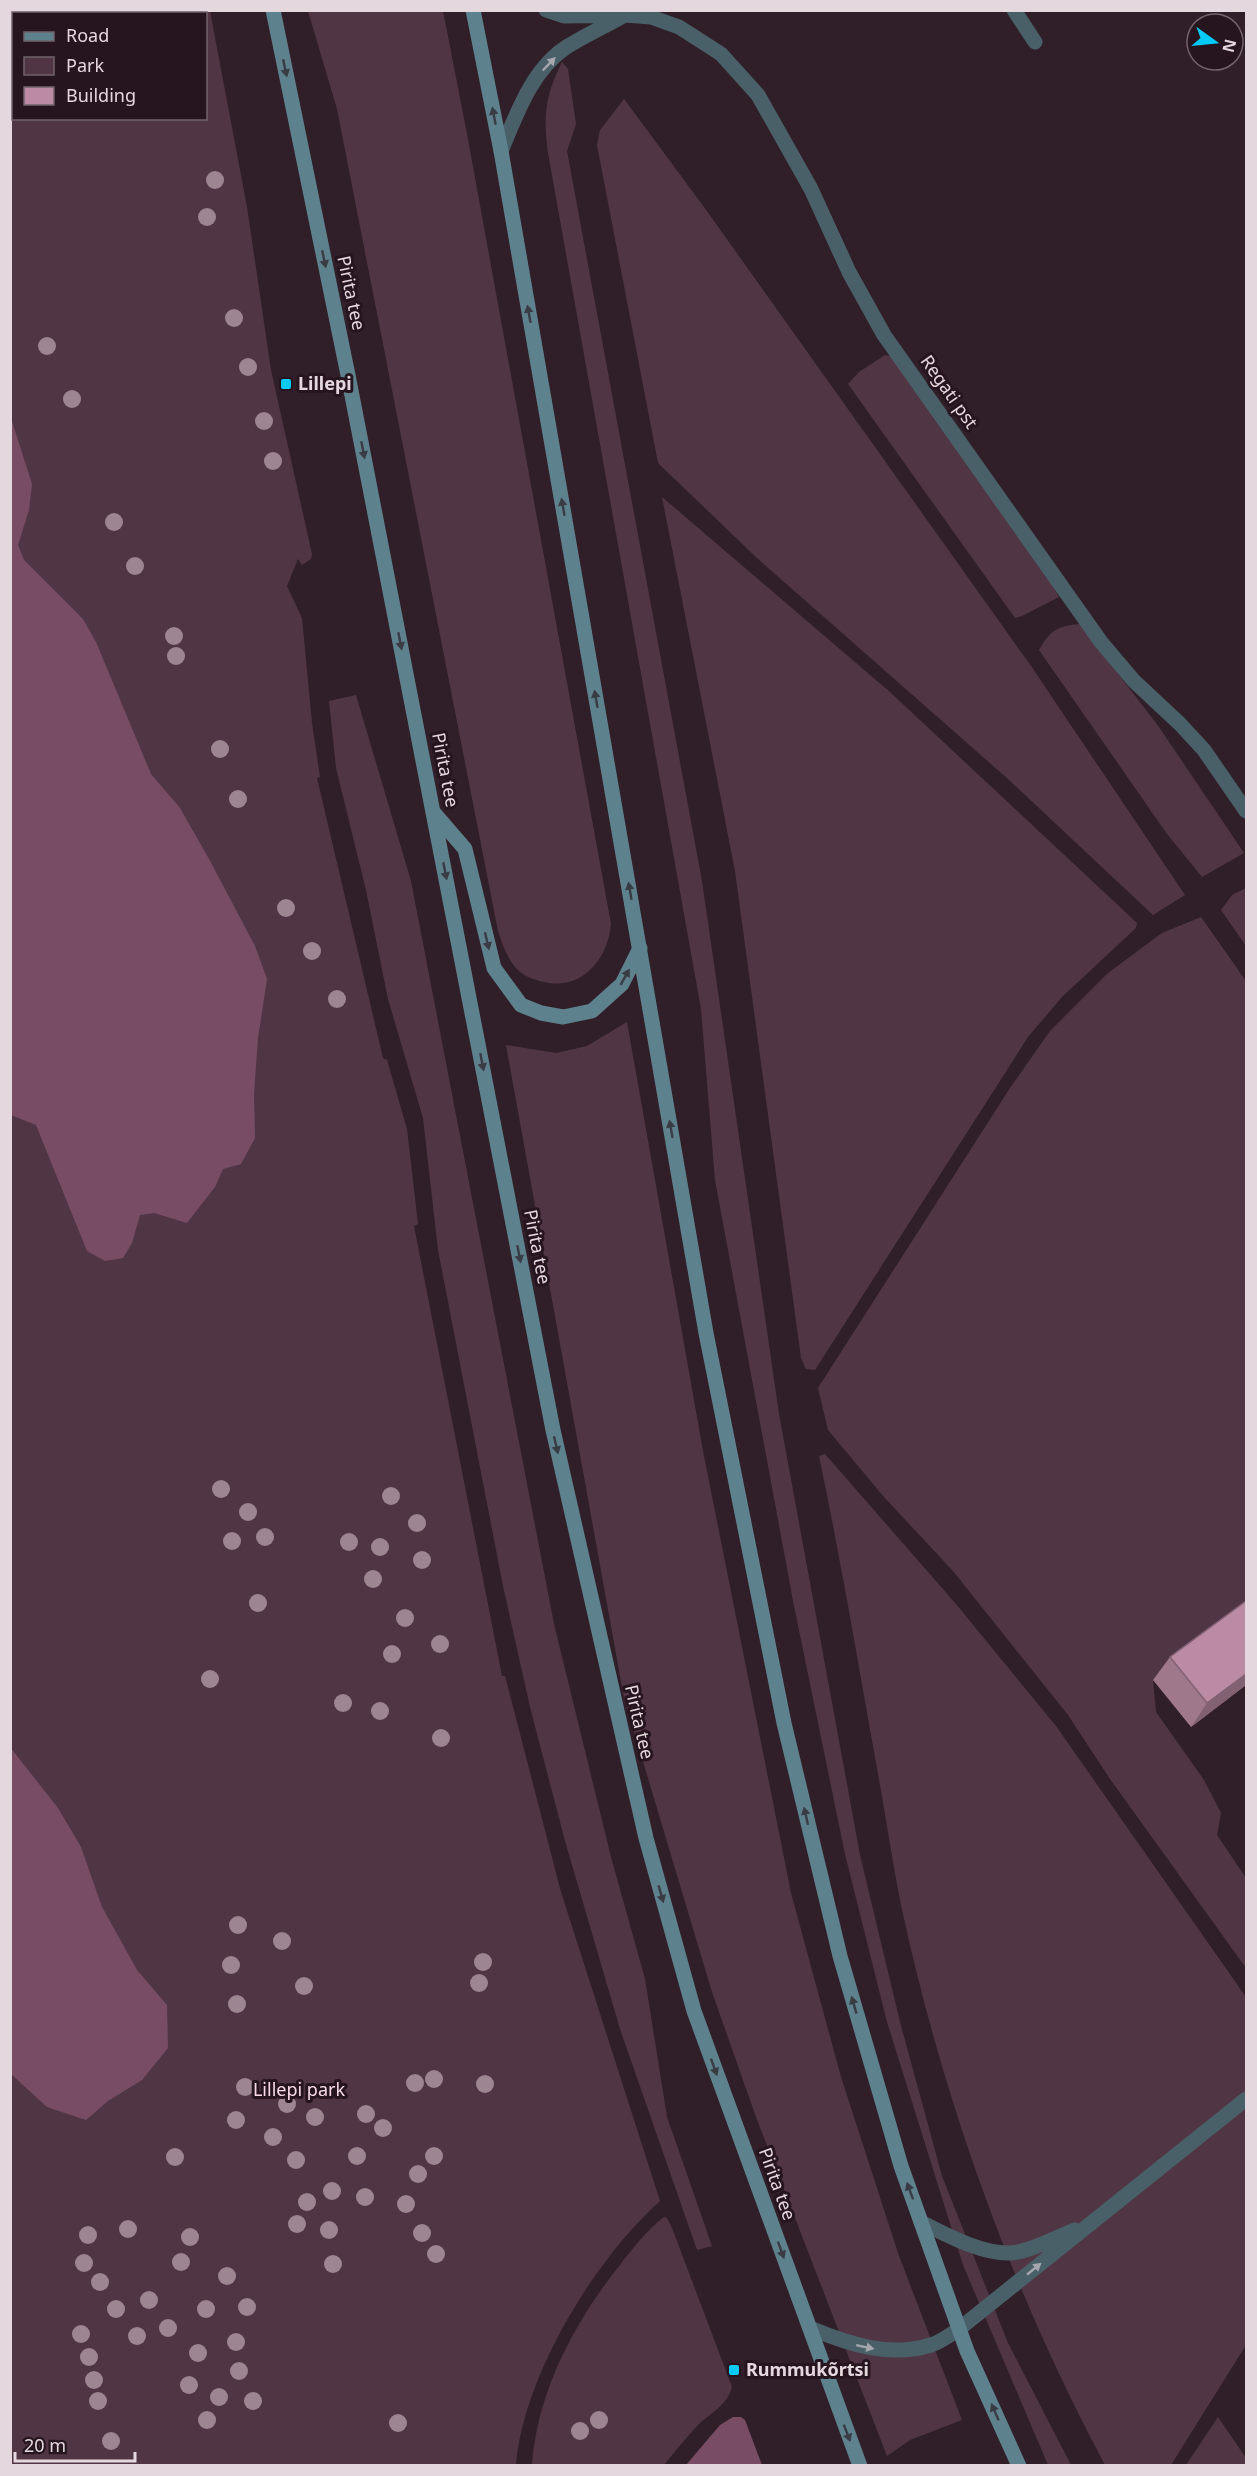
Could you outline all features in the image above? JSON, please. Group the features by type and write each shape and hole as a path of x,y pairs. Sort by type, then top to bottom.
{"main road":[{"name":"Pirita tee","path":"273,10 348,375 553,1430 646,1838 694,2011 860,2466"},
{"path":"473,10 501,151 706,1333 784,1723 840,1956 901,2166 967,2351 1019,2466"},
{"path":"434,813 465,849 494,968 521,1005 541,1013 563,1017 592,1011 622,984 640,948"}],"street":[{"name":"Regati pst","path":"546,10 564,16 651,17 679,27 721,54 758,95 811,189 849,272 884,335 1101,642 1134,681 1204,750 1246,811"},
{"path":"1014,10 1035,42"},
{"path":"501,151 521,104 538,76 564,49 625,15"},
{"path":"810,2328 848,2343 875,2349 903,2349 932,2345 959,2329 1244,2101"},
{"path":"921,2222 956,2240 1006,2253 1019,2252 1089,2225"}],"green space":[{"name":"Lillepi park","path":"11,11 210,11 247,207 271,370 312,554 311,559 302,565 298,559 287,586 302,618 312,723 320,777 317,778 383,1058 387,1060 407,1129 418,1224 414,1226 502,1676 505,1676 561,1892 660,2201 611,2255 587,2287 566,2322 547,2358 532,2395 521,2431 516,2465 11,2466"},
{"path":"308,11 443,11 611,924 605,949 599,960 591,970 570,982 558,984 544,982 522,973 510,960 498,931 337,109"},
{"path":"562,62 568,69 576,124 567,151 702,881 779,1414 860,1855 900,2022 942,2176 1008,2343 1071,2465 1048,2465 963,2265 887,2022 845,1854 794,1606 715,1180 701,1009 548,153 547,106 552,85"},
{"path":"624,99 704,207 1031,666 1185,895 1153,915 1008,779 758,559 658,463 597,145 600,130"},
{"path":"885,355 895,357 1034,550 1059,597 1015,618 848,384 859,372"},
{"path":"662,497 890,692 1137,923 1136,928 1062,997 1028,1037 815,1370 806,1369 801,1358 735,871"},
{"path":"1080,624 1159,727 1244,853 1202,877 1167,834 1039,650 1055,630"},
{"path":"356,695 411,881 554,1624 611,1857 645,1979 667,2117 712,2246 697,2250 620,2029 565,1841 530,1707 503,1586 438,1250 423,1118 388,999 366,890 336,768 329,701"},
{"path":"1246,888 1246,946 1221,910 1232,895"},
{"path":"1201,917 1246,981 1246,1613 1153,1681 1156,1712 1204,1780 1221,1813 1217,1835 1246,1878 1246,1968 1110,1779 1068,1715 953,1571 884,1497 828,1430 818,1388 1010,1088 1050,1031 1108,973 1162,933"},
{"path":"627,1022 703,1451 791,1893 841,2077 899,2256 962,2420 910,2440 887,2456 756,2117 712,1992 624,1698 506,1045 556,1053 587,1046"},
{"path":"825,1454 956,1604 1056,1726 1246,1997 1246,2345 1171,2465 1105,2465 1039,2331 1010,2262 959,2121 937,2050 901,1905 819,1456"},
{"path":"664,2217 667,2218 672,2228 732,2387 730,2394 698,2425 664,2465 532,2465 535,2438 550,2384 574,2334 588,2310 625,2259 646,2233"},
{"path":"1218,2417 1246,2458 1246,2465 1186,2465"}],"shaded area":[{"path":"10,415 32,484 29,510 18,545 24,560 83,619 96,642 151,774 180,808 209,859 255,946 267,979 258,1038 254,1094 255,1138 241,1164 223,1169 215,1187 187,1223 154,1213 140,1215 132,1243 123,1258 105,1261 87,1251 36,1125 11,1115"},
{"path":"10,1747 58,1808 81,1847 102,1907 137,1970 167,2005 168,2048 142,2080 108,2101 86,2120 47,2107 11,2074"},
{"path":"733,2417 741,2417 745,2420 762,2465 686,2465 720,2425"}],"building":[{"path":"1246,1601 1246,1674 1207,1703 1170,1657"}],"place":[{"name":"Lillepi","path":"286,384"},
{"name":"Rummukõrtsi","path":"734,2370"}]}
